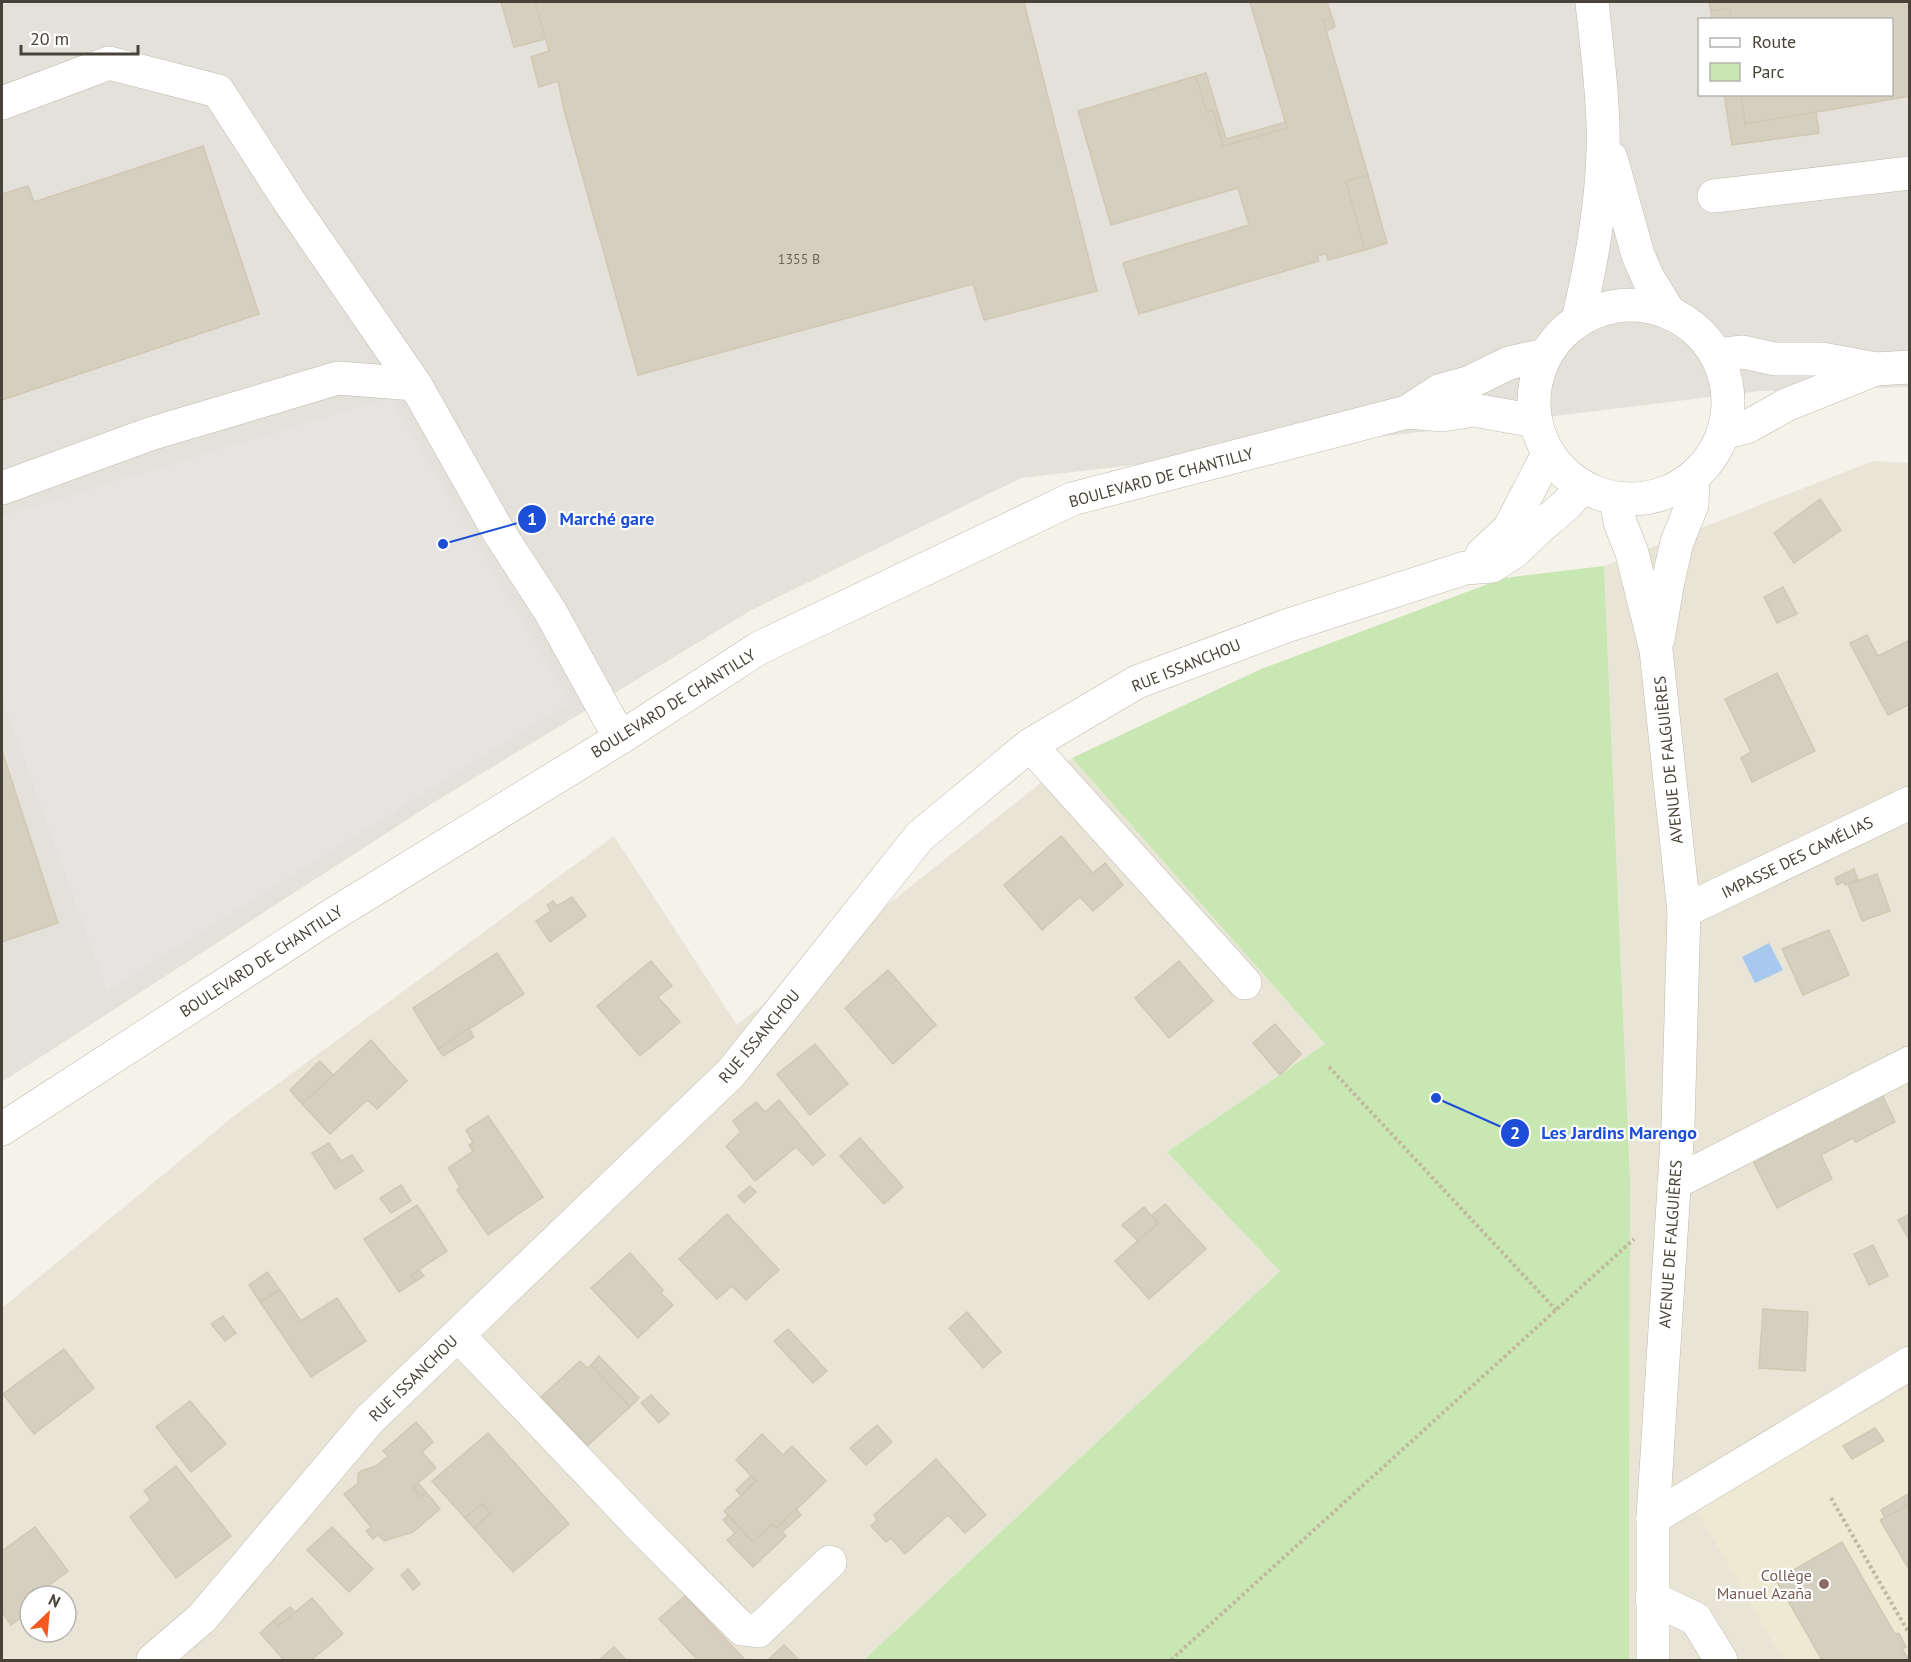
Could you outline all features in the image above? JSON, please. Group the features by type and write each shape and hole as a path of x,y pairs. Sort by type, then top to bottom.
{"street":[{"path":"1578,320 1586,287 1601,195 1603,125 1592,2"},
{"path":"2,103 109,63 218,91 289,201 415,384 498,531 550,611 620,738"},
{"path":"1603,125 1638,255 1647,278 1669,312"},
{"path":"1714,196 1910,172"},
{"path":"1625,304 1669,312 1695,328 1716,355 1723,369 1728,410 1723,433 1707,464 1677,489 1639,499 1616,499 1582,487 1565,474 1548,454 1535,421 1534,388 1545,355 1578,320 1592,313 1625,304"},
{"path":"1716,355 1743,352 1775,359 1822,358 1876,369 1910,367"},
{"name":"BOULEVARD DE CHANTILLY","path":"2,1129 326,919 620,738 759,648 1072,499 1407,412 1439,391 1468,383 1509,363 1545,355"},
{"path":"1723,433 1747,427 1786,405 1876,369"},
{"path":"2,488 150,434 338,378 415,384"},
{"name":"BOULEVARD DE CHANTILLY","path":"1407,412 1443,415 1474,410 1535,421"},
{"path":"1465,568 1509,529 1548,454"},
{"name":"AVENUE DE FALGUIÈRES","path":"1656,650 1675,552 1692,505 1693,478"},
{"path":"1465,568 1492,566 1514,552 1565,506 1582,487"},
{"name":"AVENUE DE FALGUIÈRES","path":"1616,499 1620,522 1632,553 1656,650 1684,911 1682,1043 1653,1518 1653,1660"},
{"name":"RUE ISSANCHOU","path":"153,1660 202,1618 370,1419 731,1073 920,836 1030,745 1137,682 1286,626 1465,568"},
{"path":"1030,745 1245,983"},
{"name":"IMPASSE DES CAMÉLIAS","path":"1684,911 1910,803"},
{"path":"1673,1193 1910,1063"},
{"path":"458,1335 742,1629 758,1631 830,1562"},
{"path":"1653,1518 1910,1363"},
{"path":"1652,1598 1696,1619 1721,1660"}],"path":[{"path":"1329,1067 1556,1310"},
{"path":"1171,1660 1556,1310 1673,1193"},
{"path":"1831,1498 1910,1635"}],"shaded area":[{"path":"2,2 1909,2 1909,387 1760,391 1021,478 750,611 433,803 2,1082"},
{"path":"390,397 570,702 107,991 2,697 2,516"},
{"path":"1873,461 1909,463 1909,1660 1629,1660 1630,1179 1604,566"},
{"path":"1072,758 1325,1044 1167,1152 1281,1270 864,1660 2,1660 2,1308 234,1116 614,836 737,1025"},
{"name":"Collège Manuel Azaña","path":"1909,1387 1909,1660 1783,1660 1695,1508"}],"green space":[{"path":"1604,566 1630,1179 1629,1660 864,1660 1280,1271 1167,1152 1325,1044 1072,758 1261,669 1504,578"}],"water":[{"path":"1769,943 1783,970 1755,983 1742,957"}],"building":[{"path":"501,2 535,2 546,39 514,47"},
{"path":"535,2 1024,2 1097,291 984,320 973,284 638,375 564,110 558,81 539,87 531,57 549,51"},
{"path":"1250,2 1327,2 1332,17 1323,20 1368,175 1346,181 1365,250 1328,260 1326,254 1317,256 1319,261 1139,314 1123,263 1249,225 1238,188 1111,225 1078,111 1196,76 1207,112 1213,110 1223,146 1287,128"},
{"path":"1709,2 1910,2 1910,96 1745,124 1741,96 1893,96 1893,18 1731,18 1730,8 1711,11"},
{"path":"1730,8 1731,18 1712,18 1711,11"},
{"path":"1332,17 1335,27 1326,31 1323,20"},
{"path":"1206,73 1226,139 1286,122 1287,128 1223,146 1213,110 1207,112 1196,76"},
{"path":"1724,96 1741,96 1745,124 1816,112 1819,133 1732,145"},
{"path":"203,146 259,314 2,400 2,194 28,186 34,202"},
{"path":"1368,175 1387,243 1365,250 1346,181"},
{"path":"1820,499 1841,530 1794,563 1774,533"},
{"path":"1783,587 1797,614 1777,623 1764,597"},
{"path":"1867,635 1878,656 1910,640 1910,704 1888,715 1850,643"},
{"path":"1777,673 1815,751 1752,782 1741,758 1751,752 1725,699"},
{"path":"2,751 58,923 2,942"},
{"path":"1061,836 1093,873 1105,863 1123,885 1093,911 1080,897 1042,930 1004,885"},
{"path":"1854,869 1858,880 1845,885 1844,882 1837,885 1835,878"},
{"path":"1877,874 1890,911 1862,921 1848,884"},
{"path":"572,897 586,916 550,942 536,921 551,911 547,905 553,901 557,906"},
{"path":"1829,930 1849,975 1803,995 1782,949"},
{"path":"497,953 524,994 438,1049 413,1008"},
{"path":"651,961 672,986 658,997 680,1022 640,1056 597,1006"},
{"path":"1179,961 1213,1001 1169,1038 1135,998"},
{"path":"888,970 936,1025 893,1064 845,1008"},
{"path":"1275,1024 1301,1054 1280,1075 1253,1043"},
{"path":"469,1028 474,1037 443,1056 438,1049"},
{"path":"371,1040 407,1081 377,1109 367,1100 330,1134 302,1104"},
{"path":"815,1044 848,1084 810,1115 777,1074"},
{"path":"320,1061 333,1075 302,1104 290,1090"},
{"path":"1882,1094 1895,1122 1856,1142 1853,1138 1821,1155 1832,1179 1777,1208 1754,1163"},
{"path":"779,1100 825,1155 813,1165 796,1147 755,1181 726,1146 741,1132 733,1121 756,1102 765,1112"},
{"path":"488,1116 543,1197 488,1235 457,1190 460,1187 448,1168 473,1151 469,1145 473,1143 466,1130"},
{"path":"860,1138 903,1187 884,1204 840,1156"},
{"path":"329,1143 341,1161 352,1155 363,1171 335,1189 312,1153"},
{"path":"401,1185 411,1201 391,1213 380,1198"},
{"path":"750,1186 756,1192 744,1203 738,1196"},
{"path":"1165,1204 1206,1249 1149,1299 1115,1261 1158,1223 1151,1216"},
{"path":"417,1205 447,1251 411,1275 416,1281 399,1292 364,1239"},
{"path":"1144,1207 1158,1223 1138,1241 1122,1225"},
{"path":"727,1214 779,1270 746,1300 732,1286 717,1299 679,1259"},
{"path":"1910,1214 1910,1241 1898,1220"},
{"path":"1873,1245 1888,1276 1869,1285 1854,1254"},
{"path":"630,1253 663,1290 661,1293 673,1305 638,1338 591,1288"},
{"path":"419,1270 424,1276 416,1281 411,1275"},
{"path":"267,1272 280,1290 260,1302 249,1285"},
{"path":"280,1290 301,1321 337,1298 366,1341 311,1377 260,1302"},
{"path":"1763,1309 1808,1312 1805,1371 1759,1368"},
{"path":"967,1312 1001,1352 983,1368 949,1328"},
{"path":"223,1316 236,1333 225,1341 211,1324"},
{"path":"788,1329 827,1371 813,1383 774,1341"},
{"path":"64,1349 94,1388 34,1434 3,1394"},
{"path":"599,1356 639,1398 630,1407 591,1365"},
{"path":"580,1361 587,1368 591,1365 630,1407 587,1446 541,1397"},
{"path":"651,1395 669,1414 659,1423 641,1403"},
{"path":"190,1401 226,1444 191,1472 156,1427"},
{"path":"416,1422 433,1442 422,1452 436,1468 413,1487 421,1497 426,1492 440,1509 413,1532 384,1541 378,1535 373,1539 366,1531 371,1527 344,1494 358,1483 358,1474 361,1471 376,1466 388,1456 383,1451"},
{"path":"877,1425 892,1442 866,1465 850,1448"},
{"path":"1875,1428 1884,1441 1852,1459 1843,1446"},
{"path":"488,1433 569,1524 513,1572 474,1528 490,1513 482,1504 465,1518 432,1481"},
{"path":"762,1434 783,1455 792,1446 826,1481 777,1528 772,1524 753,1542 724,1511 756,1481 736,1460"},
{"path":"936,1459 986,1515 965,1533 948,1515 905,1554 891,1538 886,1542 871,1526 877,1520 874,1515"},
{"path":"176,1466 231,1536 176,1578 130,1517 151,1500 144,1491"},
{"path":"751,1476 756,1481 741,1496 736,1490"},
{"path":"418,1483 426,1492 421,1497 413,1487"},
{"path":"1910,1493 1910,1504 1885,1518 1881,1510"},
{"path":"482,1504 490,1513 474,1528 465,1518"},
{"path":"1910,1504 1910,1571 1880,1520"},
{"path":"796,1509 801,1515 782,1532 786,1536 753,1567 727,1540 735,1533 723,1520 728,1515 753,1542 772,1524 777,1528"},
{"path":"35,1527 68,1571 50,1584 18,1584 18,1620 11,1625 2,1612 2,1551"},
{"path":"332,1527 373,1569 349,1592 307,1550"},
{"path":"1842,1542 1895,1634 1899,1633 1906,1647 1902,1649 1909,1660 1822,1660 1776,1580"},
{"path":"408,1569 420,1584 413,1590 401,1575"},
{"path":"685,1596 745,1660 698,1660 659,1619"},
{"path":"312,1598 343,1634 311,1660 284,1660 260,1633 273,1621 278,1626"},
{"path":"290,1607 295,1612 278,1626 273,1621"},
{"path":"784,1645 799,1660 768,1660"},
{"path":"614,1647 626,1660 599,1660"}],"place":[{"name":"Marché gare","path":"443,544"},
{"name":"Les Jardins Marengo","path":"1436,1098"},
{"name":"Collège Manuel Azaña","path":"1824,1584"}]}
